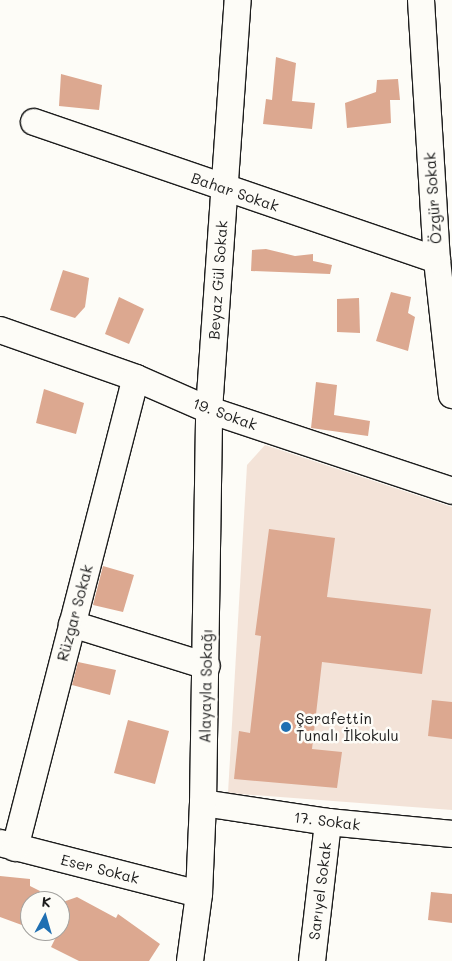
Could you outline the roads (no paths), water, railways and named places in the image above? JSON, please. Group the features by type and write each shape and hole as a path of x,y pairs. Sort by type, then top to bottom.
{"street":[{"name":"Beyaz Gül Sokak","path":"209,410 238,0"},
{"name":"Özgür Sokak","path":"421,0 437,260 452,395"},
{"name":"Bahar Sokak","path":"34,122 225,190 437,260"},
{"name":"19. Sokak","path":"0,330 136,378 209,410 452,491"},
{"name":"Rüzgar Sokak","path":"7,845 72,624 136,378"},
{"name":"Alayayla Sokağı","path":"190,961 200,894 208,666 209,410"},
{"path":"72,624 208,666"},
{"name":"17. Sokak","path":"203,803 328,822 452,834"},
{"name":"Sarıyel Sokak","path":"312,961 328,822"},
{"name":"Eser Sokak","path":"7,845 200,894"}],"place":[{"name":"Şerafettin Tunalı İlkokulu","path":"286,727"}]}
